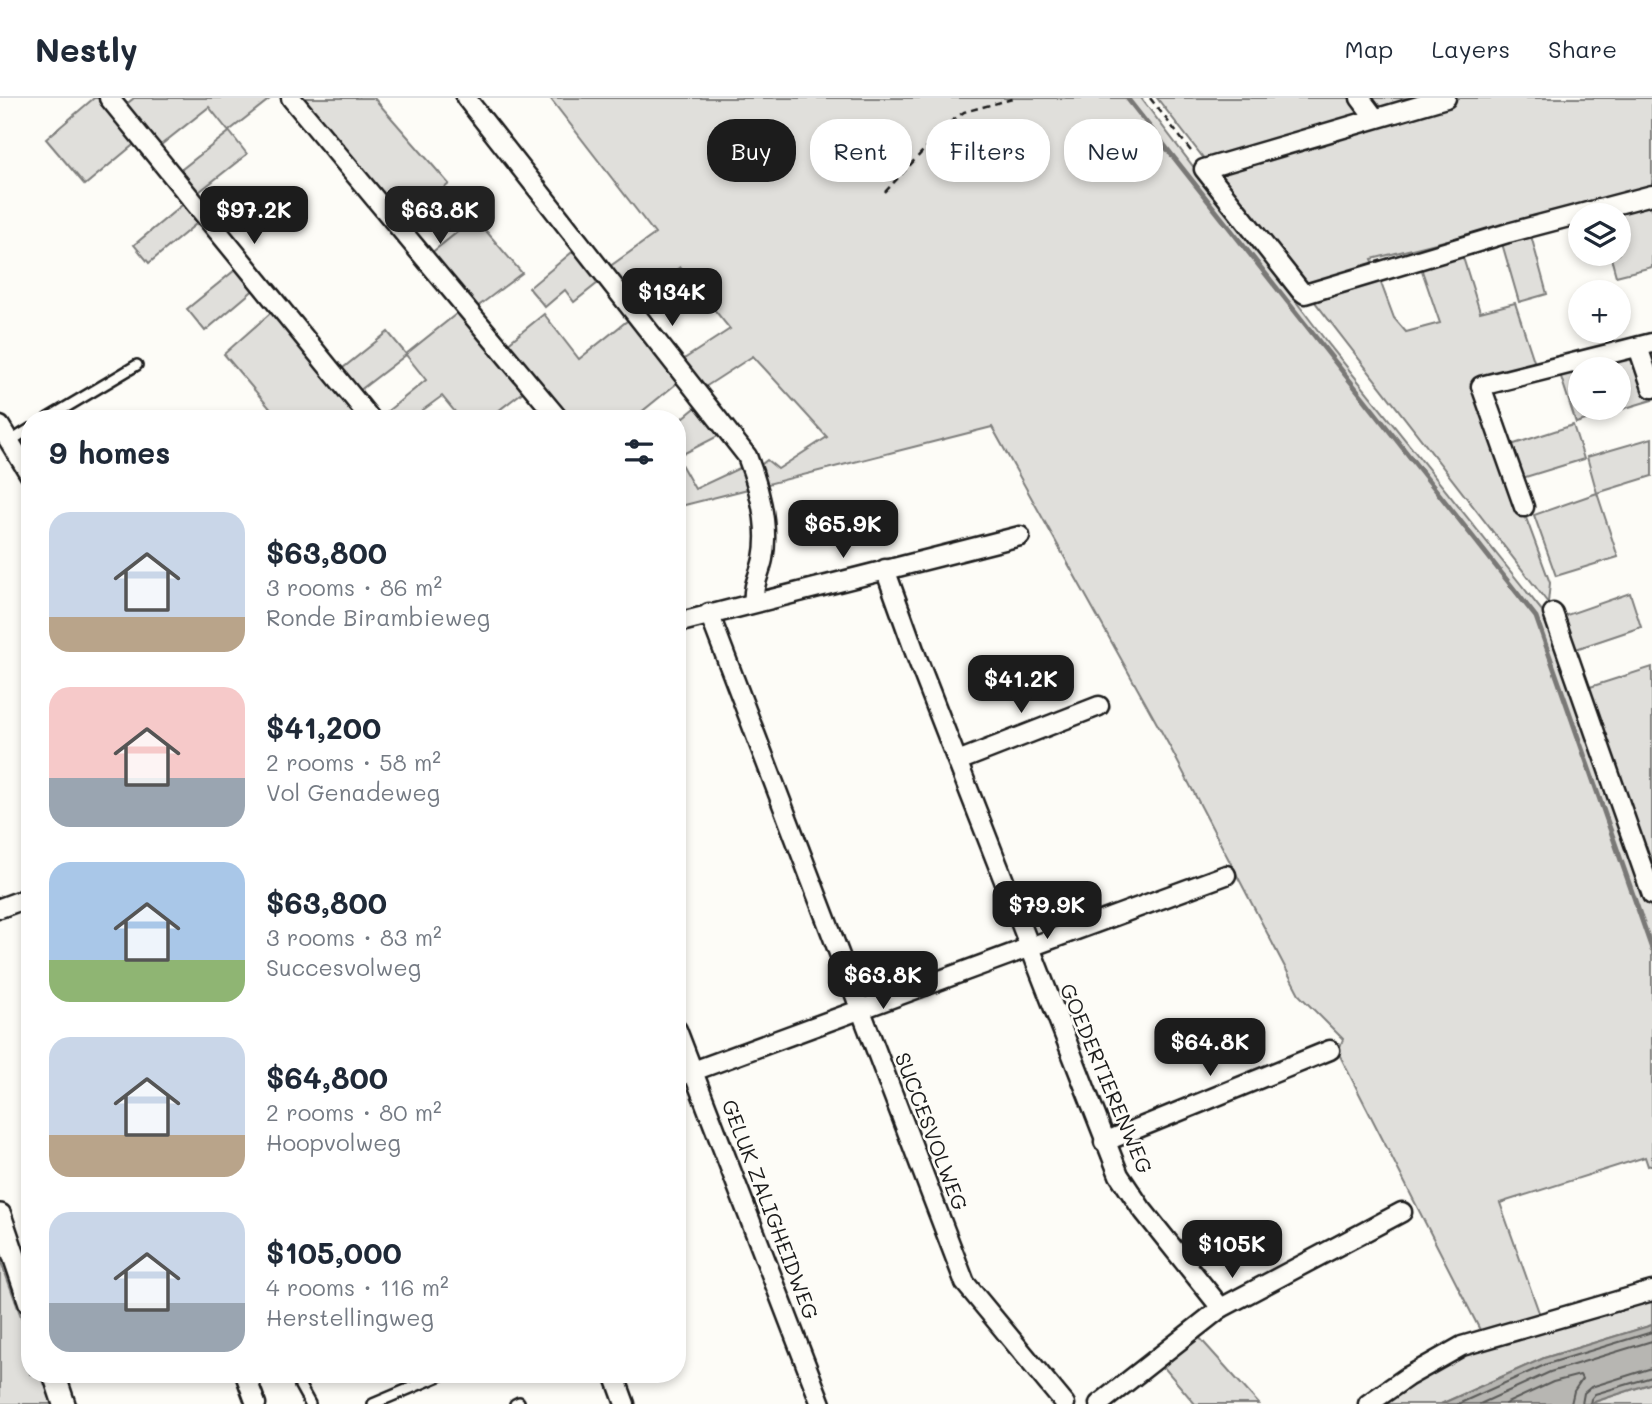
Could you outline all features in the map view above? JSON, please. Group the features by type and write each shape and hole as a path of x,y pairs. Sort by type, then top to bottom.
{"street":[{"path":"110,98 364,410"},
{"path":"292,98 551,410"},
{"path":"467,98 747,456 757,484 764,521 764,558 754,587 754,602"},
{"path":"1360,98 1375,118"},
{"path":"1446,98 1204,169 1305,294 1508,233 1652,195"},
{"path":"1524,507 1481,387 1645,345 1652,388"},
{"path":"5,434 21,460"},
{"path":"686,619 1020,536"},
{"name":"GOEDERTIERENWEG","path":"885,569 917,658 1119,1175 1140,1209 1221,1308"},
{"name":"SUCCESVOLWEG","path":"709,613 965,1283 1065,1404"},
{"path":"1553,613 1652,895"},
{"path":"958,761 1099,706"},
{"path":"686,1074 1226,875"},
{"path":"0,908 21,900"},
{"name":"GELUK ZALIGHEIDWEG","path":"686,1050 821,1404"},
{"path":"1104,1142 1330,1050"},
{"path":"1098,1404 1221,1308 1402,1212"},
{"path":"0,1214 21,1276"},
{"path":"1368,1404 1407,1377 1462,1346 1652,1291"},
{"path":"57,1383 64,1404"},
{"path":"248,1383 256,1404"},
{"path":"617,1383 625,1404"}],"lane":[{"path":"61,410 137,365"},
{"path":"300,1383 310,1404"},
{"path":"373,1404 423,1383"}],"path":[{"path":"885,191 949,123 964,111 1016,98"},
{"path":"1150,98 1204,169"}],"shaded area":[{"path":"94,98 103,98 138,141 85,185 46,139"},
{"path":"134,98 271,98 229,131 247,154 195,195 177,173 229,132 209,107 157,148 123,107"},
{"path":"298,98 374,98 449,184 404,222"},
{"path":"550,98 1141,98 1157,119 1064,119 1064,182 1163,182 1163,127 1326,341 1547,617 1652,910 1652,1165 1648,1166 1645,1157 1500,1203 1541,1318 1481,1332 1338,1052 1343,1039 1300,996 1170,747 992,427 686,505 686,473 695,489 746,465 752,472 767,460 778,469 827,437 753,356 702,389 681,361 730,329 680,267 633,300 609,267 655,234"},
{"path":"1157,98 1652,98 1652,189 1596,203 1568,203 1568,210 1372,259 1394,318 1406,332 1440,323 1419,262 1461,251 1480,312 1515,303 1535,364 1476,382 1550,583 1548,603"},
{"path":"1652,200 1652,267 1616,276 1613,266 1631,266 1631,206"},
{"path":"187,201 202,219 149,263 134,245"},
{"path":"475,218 522,273 476,308 430,254"},
{"path":"1530,232 1547,294 1519,302 1501,240"},
{"path":"577,248 603,279 574,302 565,290 545,307 529,288"},
{"path":"240,266 257,287 205,331 187,309"},
{"path":"275,309 357,410 271,410 224,354"},
{"path":"460,311 524,391 499,410 453,410 442,396 423,410 389,410 426,380 406,355 355,394 338,372 388,332 406,354"},
{"path":"544,314 579,359 632,317 682,379 644,410 559,410 506,345"},
{"path":"1631,360 1642,372 1652,400 1631,406"},
{"path":"1568,372 1568,398 1560,374"},
{"path":"700,404 724,433 686,452 686,416"},
{"path":"1573,425 1584,459 1519,479 1508,446"},
{"path":"1652,438 1652,476 1597,493 1587,457"},
{"path":"1597,493 1618,557 1556,576 1534,515"},
{"path":"1630,593 1641,627 1570,651 1558,618"},
{"path":"1652,667 1652,885 1584,689"},
{"path":"0,1259 21,1316 21,1383 45,1383 52,1404 0,1404"},
{"path":"1652,1298 1652,1325 1544,1358 1441,1404 1380,1404 1429,1371 1474,1348"},
{"path":"1198,1336 1259,1404 1195,1404 1161,1364"},
{"path":"1652,1383 1652,1404 1588,1404"}],"water":[{"path":"1652,1325 1652,1383 1588,1404 1441,1404 1544,1358"}],"waterway":[{"path":"1127,98 1536,617 1652,949"}]}
